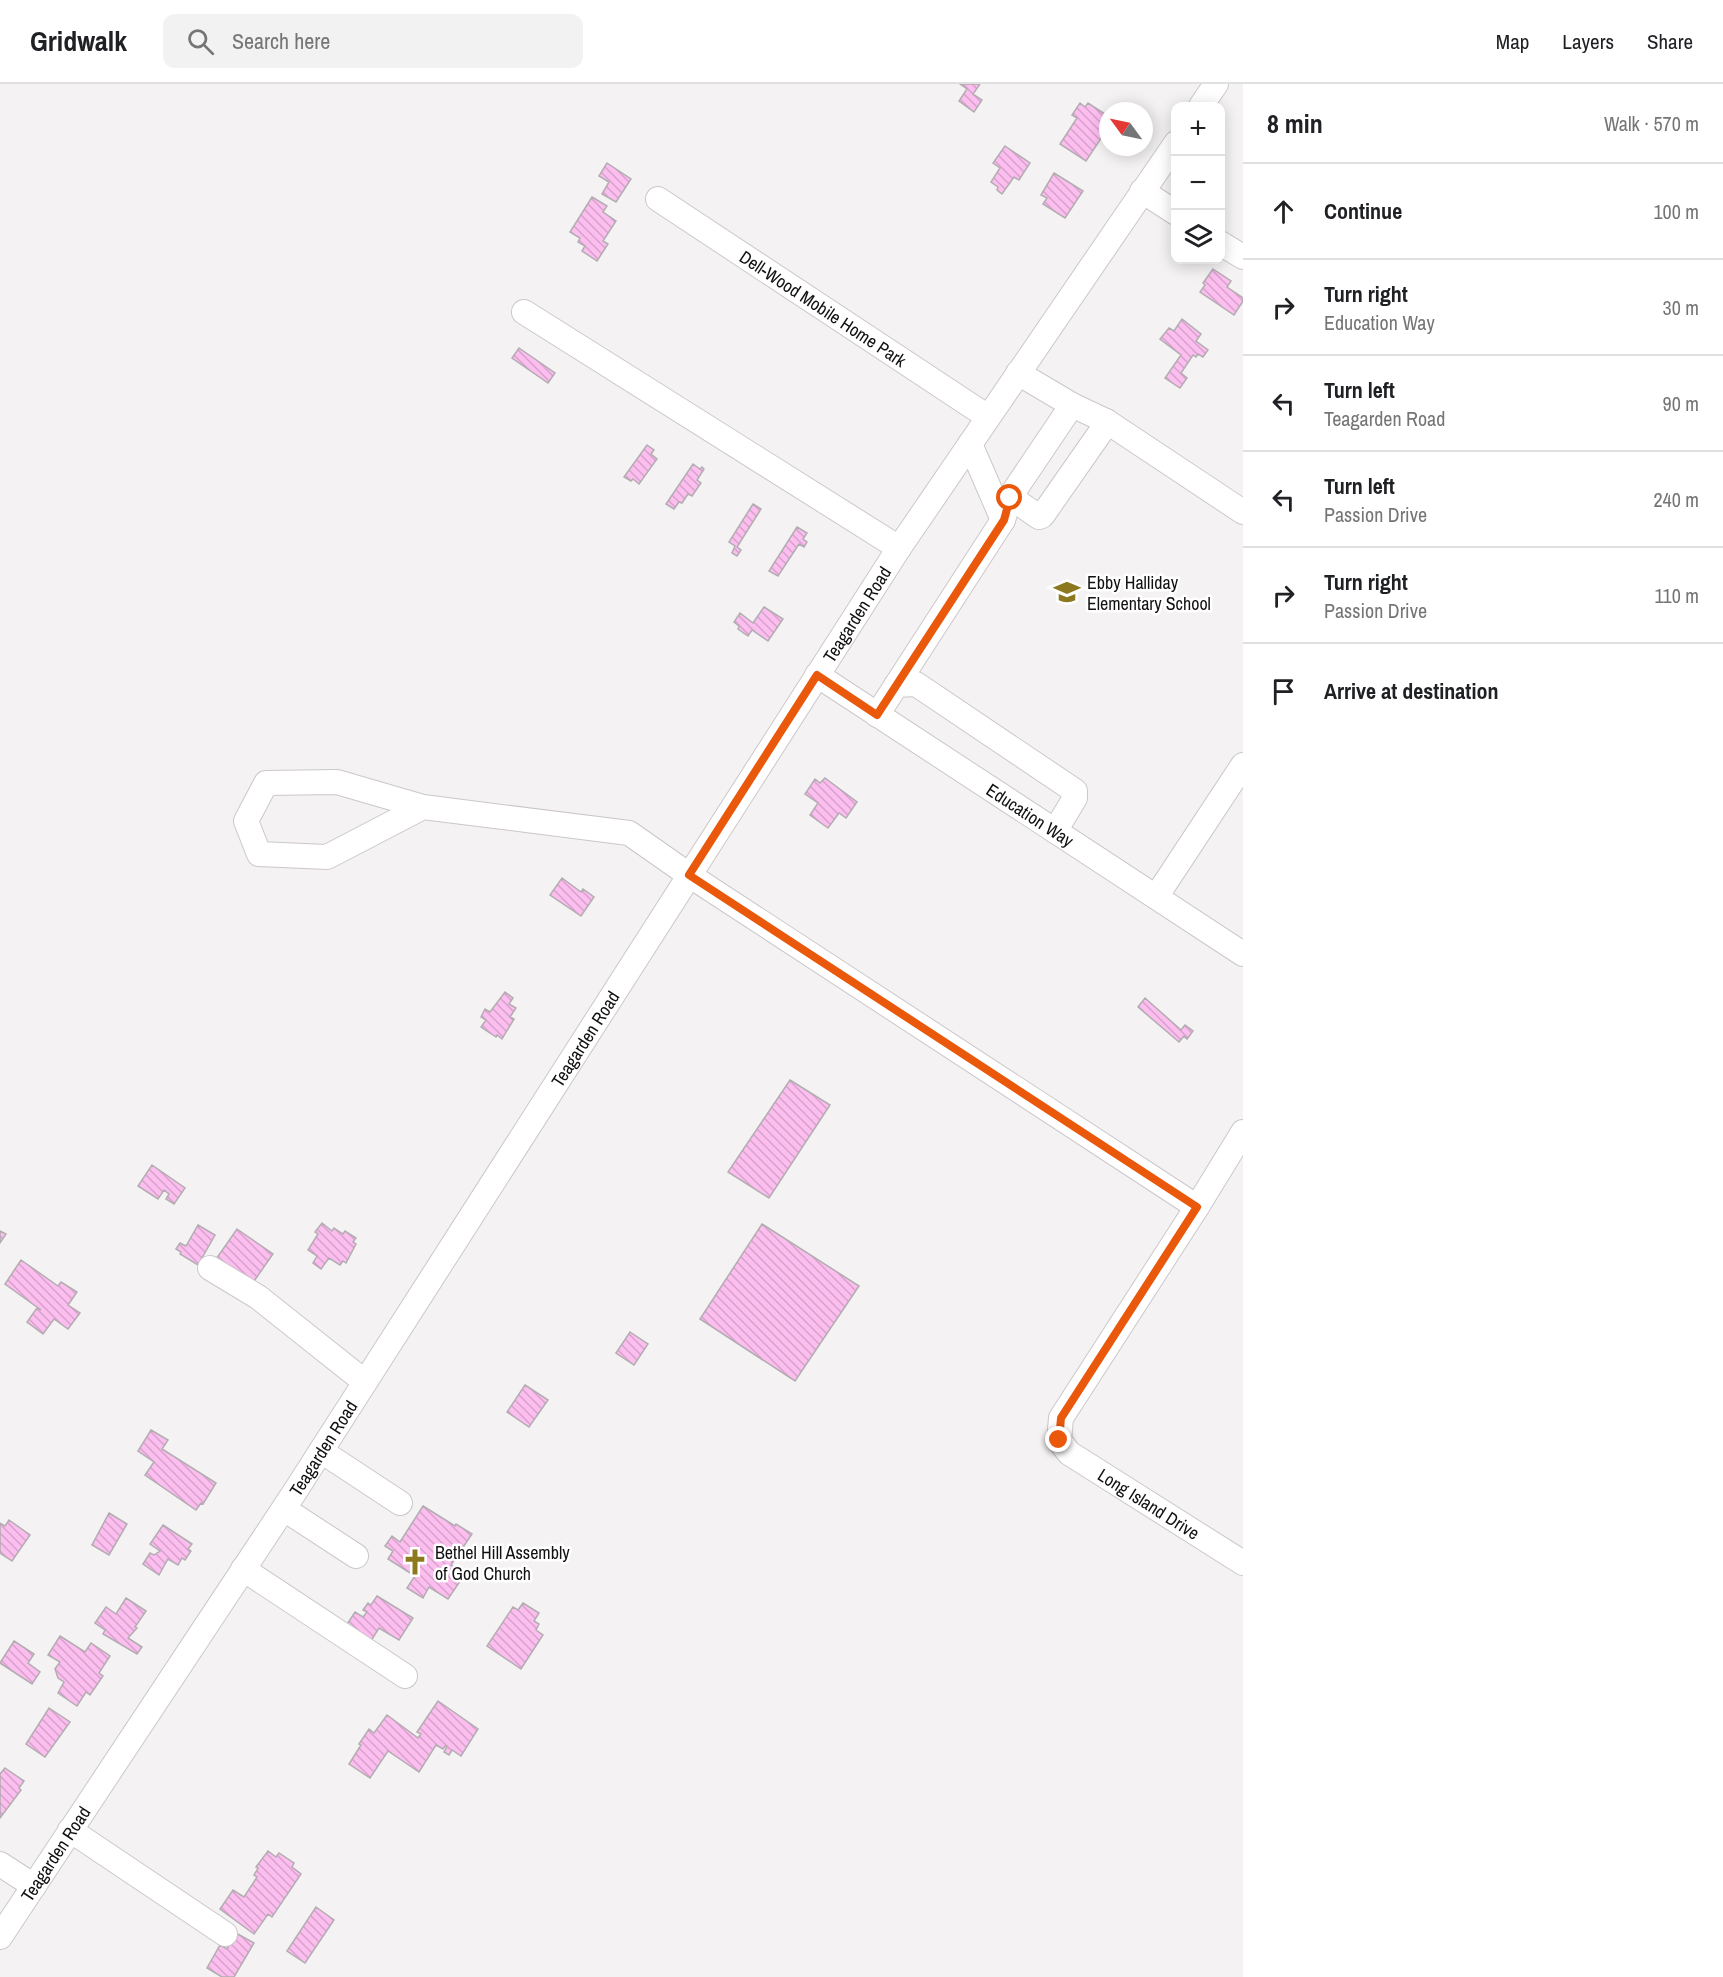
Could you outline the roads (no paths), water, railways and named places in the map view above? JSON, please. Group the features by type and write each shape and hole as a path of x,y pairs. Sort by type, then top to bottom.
{"street":[{"path":"1204,102 1216,84"},
{"name":"Teagarden Road","path":"0,1937 284,1509 899,548 1171,150"},
{"path":"1142,191 1171,210"},
{"name":"Dell-Wood Mobile Home Park","path":"658,199 988,417"},
{"path":"1225,246 1243,257"},
{"path":"524,312 899,548"},
{"path":"1018,373 1072,405 1107,421 1243,512"},
{"path":"877,715 1072,405"},
{"path":"970,444 1006,509 1040,518 1107,421"},
{"name":"Education Way","path":"817,675 1243,954"},
{"path":"896,685 916,684 1075,791 1075,798 1055,831"},
{"path":"1156,897 1243,765"},
{"path":"423,807 327,857 259,854 246,821 266,783 337,782 423,807 629,833 689,875 1197,1207 1243,1132"},
{"name":"Long Island Drive","path":"1197,1207 1061,1418 1059,1440 1069,1453 1243,1563"},
{"path":"210,1268 258,1297 365,1382"},
{"path":"321,1451 400,1503"},
{"path":"284,1509 356,1556"},
{"path":"243,1569 405,1676"},
{"path":"70,1830 225,1934"},
{"path":"0,1864 34,1886"}],"place":[{"name":"Ebby Halliday Elementary School","path":"1067,592"},
{"name":"Bethel Hill Assembly of God Church","path":"415,1562"}]}
